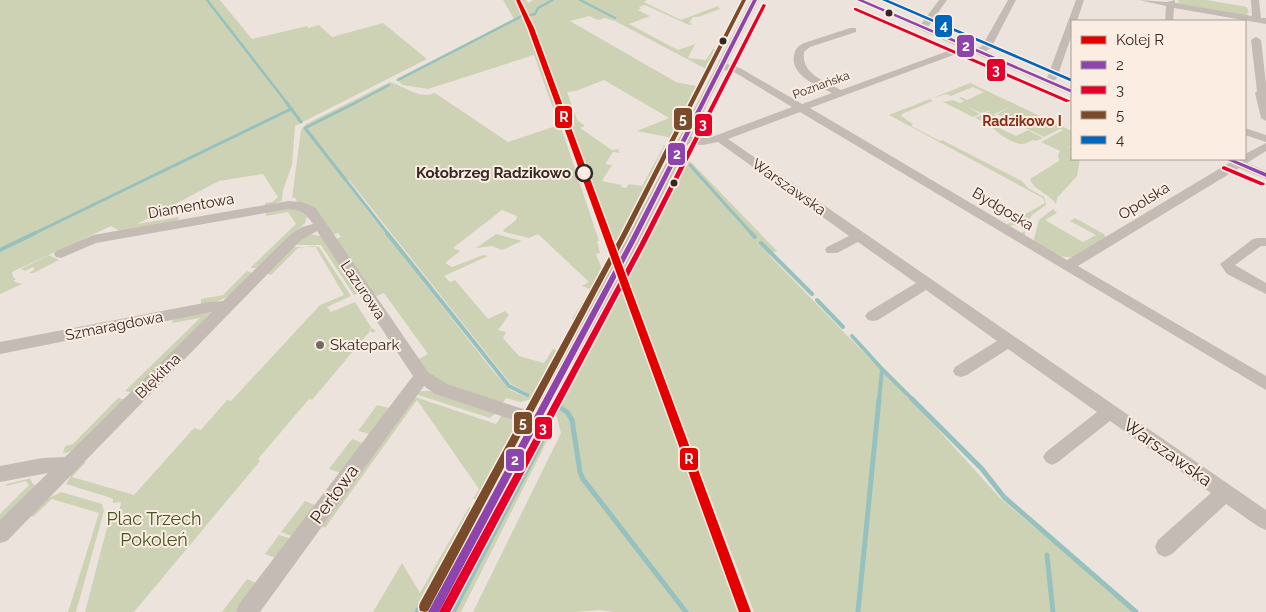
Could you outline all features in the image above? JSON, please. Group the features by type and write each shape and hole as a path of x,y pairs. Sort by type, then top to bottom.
{"street":[{"path":"433,612 633,240 755,0"},
{"path":"859,0 1071,92"},
{"path":"921,27 925,25 943,0"},
{"path":"978,51 986,48 1012,0"},
{"path":"1073,20 1080,0"},
{"path":"1143,0 1171,2 1262,20"},
{"path":"1255,0 1262,20"},
{"path":"1169,20 1171,2"},
{"path":"1052,78 1071,25"},
{"path":"840,93 804,72 799,66 798,58 802,47 853,30"},
{"path":"1246,38 1261,41 1260,93 1266,118"},
{"name":"Poznańska","path":"684,140 704,142 719,138 967,47"},
{"name":"Bydgoska","path":"722,66 736,70 1266,384"},
{"path":"1038,77 1071,82"},
{"path":"1246,131 1266,139"},
{"name":"Warszawska","path":"719,138 1266,521"},
{"name":"Opolska","path":"1246,155 1266,146"},
{"path":"1233,161 1266,175"},
{"name":"Opolska","path":"1068,266 1233,161"},
{"name":"Diamentowa","path":"61,254 93,239 293,205 305,207 320,226"},
{"name":"Lazurowa","path":"320,226 422,376 441,389 536,420"},
{"name":"Błękitna","path":"0,534 295,238 307,230 320,226"},
{"path":"832,250 860,236"},
{"path":"1266,242 1258,242 1227,264 1232,271 1266,289"},
{"path":"873,316 927,283"},
{"name":"Szmaragdowa","path":"0,348 209,307 228,306"},
{"path":"961,371 1009,341"},
{"name":"Perłowa","path":"247,612 422,376"},
{"name":"Warszawska","path":"1052,457 1110,411"},
{"path":"0,474 36,466 68,465"},
{"name":"Warszawska","path":"1165,547 1225,492"}],"green space":[{"path":"0,0 220,0 252,39 319,25 332,37 383,23 427,59 295,126 292,165 283,190 282,201 265,207 265,203 272,202 278,197 263,174 219,181 137,224 179,217 178,222 120,231 111,226 12,272 13,277 16,279 13,281 22,284 0,294"},
{"path":"503,0 515,0 523,15 560,116 558,118 599,241 597,241 600,253 596,254 603,272 576,320 572,319 590,289 582,286 589,282 538,234 529,238 504,232 503,230 516,220 517,216 502,210 453,248 460,251 445,263 452,267 483,255 488,256 444,276 450,282 455,280 488,319 505,311 509,315 498,330 506,332 503,338 519,356 544,363 553,349 559,351 532,399 520,402 506,398 502,404 434,380 417,360 428,354 384,293 374,297 336,239 341,237 338,233 333,235 311,205 297,202 295,198 292,198 301,130 306,124 390,82 418,94 429,95 435,93 508,142 559,125 534,55 428,89 403,85 396,79 514,19","holes":["349,180 511,384 528,393 526,397 510,390 493,371 345,182"]},
{"path":"521,0 526,0 528,3 533,0 647,0 644,2 681,20 718,6 720,9 693,17 689,23 693,24 689,25 645,5 639,7 641,9 638,10 650,16 629,24 678,50 695,44 688,58 706,60 713,49 720,50 704,80 700,80 706,75 703,71 706,69 615,21 605,18 598,20 589,16 570,21 676,82 701,87 673,138 637,131 669,118 604,80 576,91 567,92 577,120 585,126 580,128 612,150 618,149 620,153 613,152 605,164 612,165 602,181 622,185 621,187 626,188 629,184 642,186 664,146 657,144 669,146 636,206 642,207 618,256 538,41"},
{"path":"1177,0 1207,0 1247,7 1249,13 1247,13 1248,16 1174,3 1180,2"},
{"path":"970,83 1071,131 1071,146 1065,149 1071,146 1071,160 1080,160 1077,176 1057,198 1056,204 1050,197 1034,186 1030,179 1059,161 1058,155 1060,151 1041,142 1063,130 1060,129 1044,137 997,114 1012,106 994,114 996,116 986,121 990,125 975,118 992,110 981,113 967,107 980,114 973,117 943,102 953,100 960,103 964,101 959,98 961,97 967,100 984,92 973,87 951,96 946,94 933,98"},
{"path":"930,99 933,101 901,116 913,124 911,126 1022,181 1028,188 1044,197 1046,205 1032,215 1028,221 1010,226 1021,233 1025,231 1025,236 1004,226 1045,203 1043,198 889,115"},
{"path":"993,125 1016,136 1028,130 1043,138 1018,144 1001,135 991,126"},
{"path":"684,158 692,163 777,251 769,255 933,424 1001,499 1136,612 754,612 625,274 631,268 634,268 655,226 657,226 659,222 657,222 680,174 683,174 681,166"},
{"path":"296,208 307,216 305,223 259,268 250,268 296,224 288,212 266,216 266,212"},
{"path":"1053,209 1057,213 1045,220 1083,242 1096,235 1070,221 1075,218 1104,234 1106,239 1075,257 1059,256 1045,249 1035,243 1034,239 1039,220"},
{"path":"309,234 321,236 358,293 354,295 321,245 294,245"},
{"path":"496,234 522,241 502,250 492,246 476,248"},
{"path":"292,247 307,247 298,248 271,275 266,273"},
{"name":"Plac Trzech Pokoleń","path":"316,247 319,247 351,296 327,307 331,312 355,302 371,327 369,330 372,328 376,331 373,333 370,331 312,400 309,399 134,612 85,612 110,516 119,513 121,502 113,503 113,499 66,484 79,461 86,462 72,477 134,495 194,428 201,430 227,400 231,401 320,305 344,295"},
{"path":"49,255 59,260 34,273 29,273 35,269 33,267 25,271 21,269"},
{"path":"247,271 253,273 230,295 218,301 201,305 201,299 223,295"},
{"path":"621,282 738,612 613,612 600,610 575,612 473,612 561,433 555,410 563,395 569,392 620,295 618,293"},
{"path":"211,312 212,314 134,393 125,391 200,318 172,323 173,318"},
{"path":"422,391 430,391 496,413 490,418 415,394"},
{"path":"415,397 496,424 502,415 516,423 519,429 519,438 488,495 479,499 473,499 479,489 417,400 325,528 318,524"},
{"path":"118,398 127,400 86,440 69,452 63,453 65,446 73,444"},
{"path":"377,405 389,408 370,434 358,431"},
{"path":"547,413 551,433 461,612 442,612"},
{"path":"352,439 363,443 341,473 329,469"},
{"path":"31,479 32,483 38,488 0,526 0,514 29,485 26,481 6,486 7,484"},
{"path":"61,492 102,504 104,511 76,612 68,612 99,513 52,499 33,517 26,515 45,496 51,497"},
{"path":"305,501 317,506 294,537 281,532"},
{"path":"469,507 476,514 424,612 373,612 402,563 420,593"},
{"path":"279,535 292,539 278,559 265,554"},
{"path":"247,579 259,584 239,612 222,612"}],"waterway":[{"path":"207,0 287,103"},
{"path":"530,15 535,14 538,8 553,0"},
{"path":"580,0 615,18"},
{"path":"398,80 522,16"},
{"path":"355,103 389,85"},
{"path":"286,102 301,122"},
{"path":"355,103 305,128 388,234"},
{"path":"33,234 291,109"},
{"path":"690,165 752,234"},
{"path":"0,250 35,233"},
{"path":"387,233 509,386 527,395"},
{"path":"752,234 755,237"},
{"path":"761,243 812,294"},
{"path":"817,300 843,327"},
{"path":"852,336 882,369"},
{"path":"879,401 882,369"},
{"path":"882,369 982,469 1004,497 1136,612"},
{"path":"858,612 879,399"},
{"path":"561,408 568,413 572,420 580,472 583,479 686,612"},
{"path":"453,612 547,431"},
{"path":"481,497 510,442"},
{"path":"417,612 473,511"},
{"path":"1047,555 1053,612"}],"rail line":[{"name":"R","path":"518,0 531,28 745,612"}],"transit line":[{"name":"5","path":"424,607 624,235 744,0"},
{"name":"2","path":"433,612 633,240 755,0"},
{"name":"2","path":"859,0 1071,92"},
{"name":"4","path":"884,0 1071,81"},
{"name":"3","path":"444,612 642,245 764,5"},
{"name":"3","path":"855,9 1068,101"},
{"name":"2","path":"1230,160 1266,175"},
{"name":"3","path":"1224,168 1262,184"}],"place":[{"name":"Kołobrzeg Radzikowo","path":"584,173"},
{"name":"Skatepark","path":"320,345"}],"district":[{"name":"Radzikowo I","path":"1022,121"}]}
